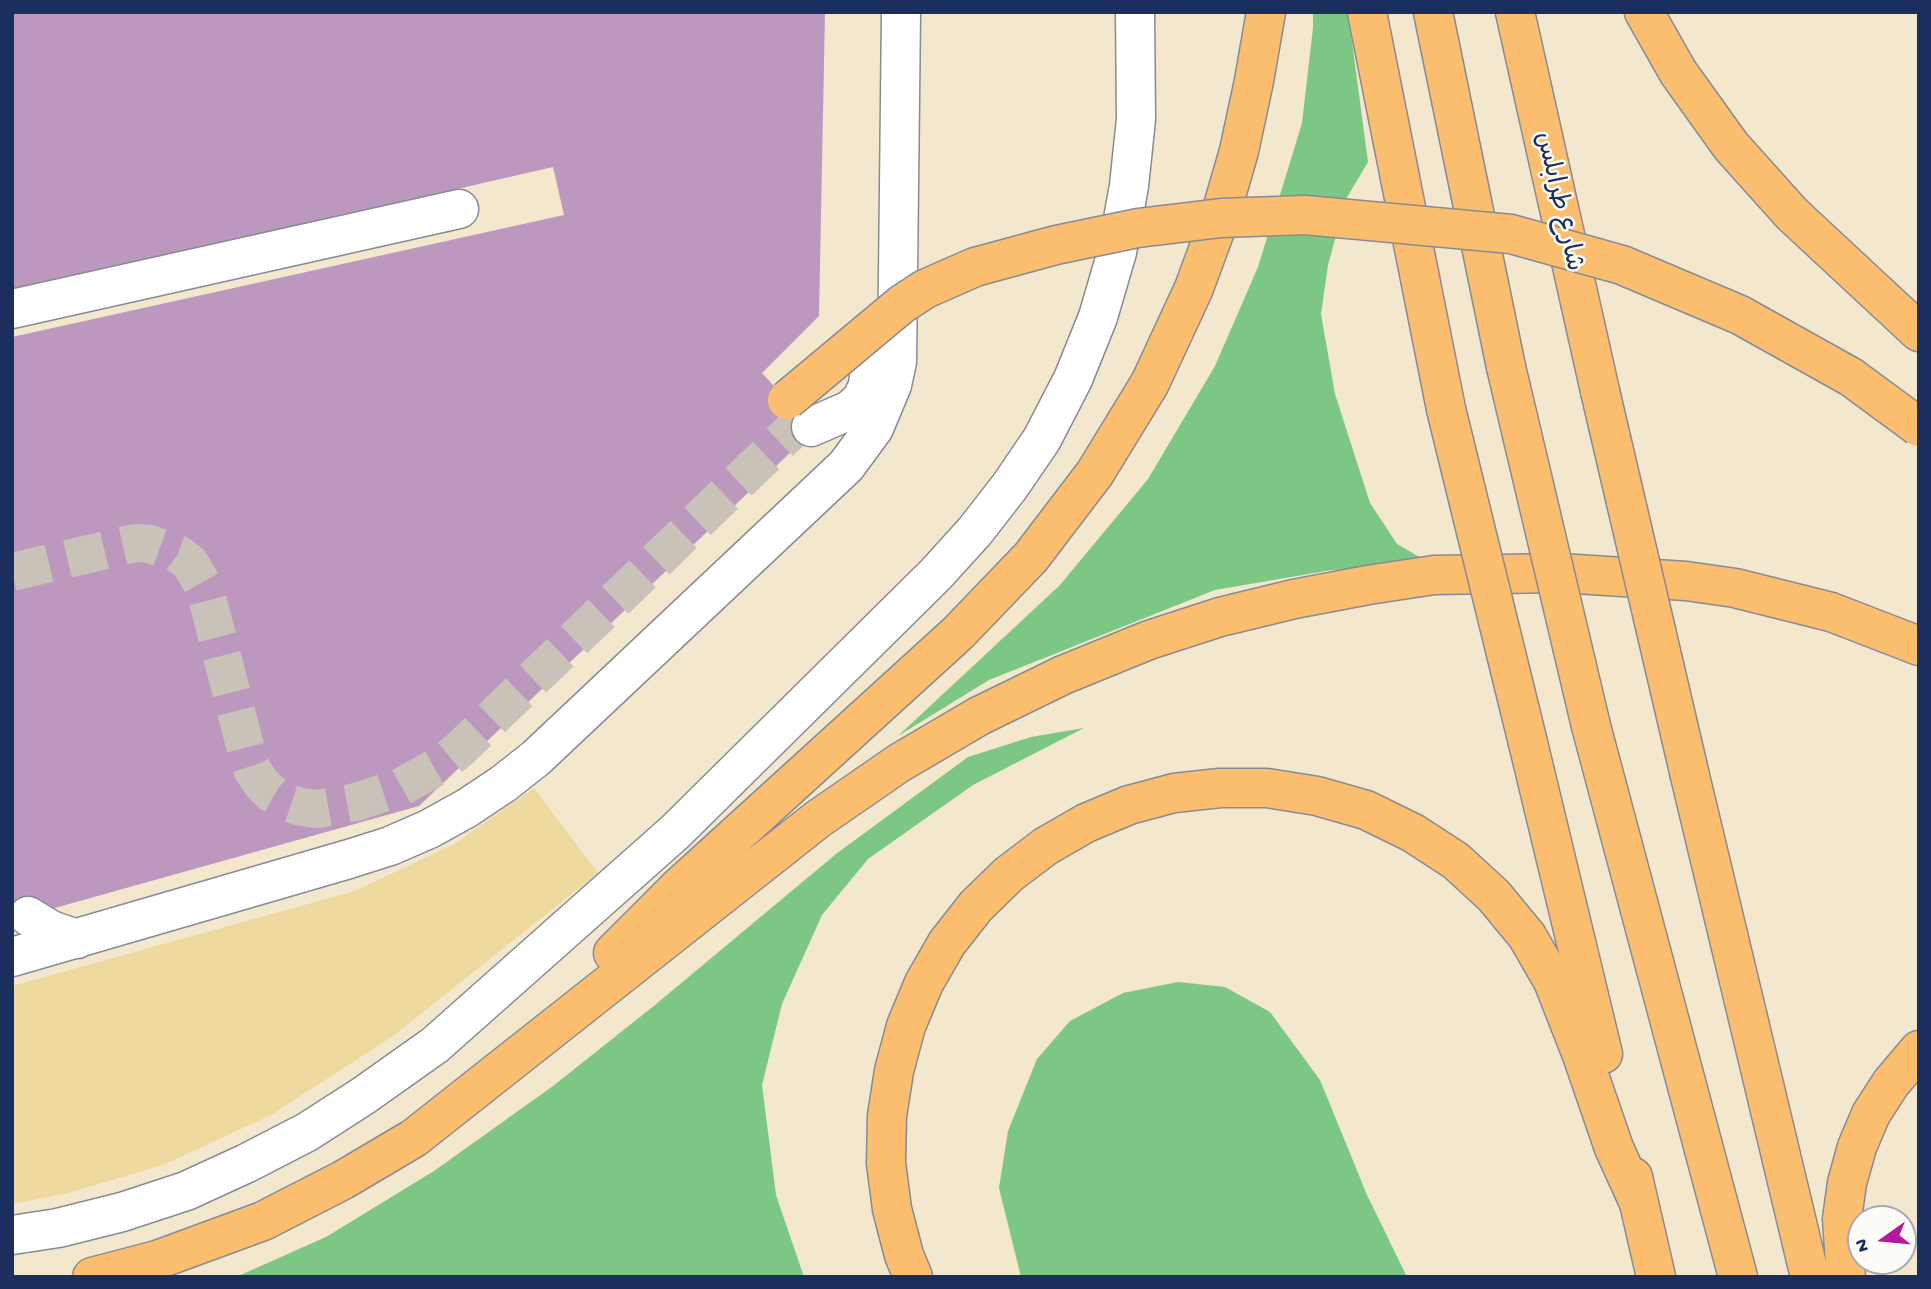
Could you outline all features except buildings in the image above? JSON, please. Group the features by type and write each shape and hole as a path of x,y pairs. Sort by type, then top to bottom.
{"highway":[{"path":"535,1041 609,957 679,887 958,633 1031,557 1095,474 1150,383 1194,288 1219,220 1239,151 1266,12"},
{"path":"1367,12 1446,409 1656,1277"},
{"path":"1433,12 1506,368 1591,726 1738,1277"},
{"name":"شارع طرابلس","path":"1515,12 1600,391 1810,1277"},
{"path":"1644,12 1678,72 1731,146 1792,214 1919,332"},
{"path":"793,407 901,304 925,289 975,267 1138,228 1221,218 1305,215 1511,234 1622,265 1740,315 1851,377 1919,427"},
{"path":"92,1277 157,1260 264,1221 343,1180 414,1138 818,818 899,763 979,716 1063,675 1149,640 1220,617 1294,599 1434,575 1497,572 1598,574 1686,580 1783,598 1843,616 1919,646"},
{"path":"913,1277 904,1255 892,1209 886,1163 887,1116 894,1070 906,1026 924,983 947,943 976,906 1009,874 1046,846 1086,822 1174,793 1220,788 1267,788 1305,794 1366,810 1413,833 1456,861 1494,896 1527,936 1553,981 1583,1055 1614,1148 1639,1203"},
{"path":"1846,1277 1842,1219 1847,1182 1857,1147 1871,1114 1891,1083 1919,1050"}],"street":[{"path":"793,407 843,414 861,400 868,386 883,12"},
{"path":"12,957 390,846 467,808 536,758 846,466 874,429 892,385 897,362 901,12"},
{"path":"12,1235 58,1228 122,1212 186,1191 307,1132 435,1045 675,832 944,565 1010,486 1042,439 1073,379 1098,317 1117,252 1129,186 1136,119 1135,12"},
{"path":"12,309 459,209"},
{"path":"28,916 51,930 77,939"}],"green space":[{"path":"1313,12 1348,12 1368,162 1346,199 1328,265 1321,314 1335,394 1370,503 1397,544 1435,566 1332,570 1215,590 989,680 898,736 1060,585 1148,479 1215,366 1258,267 1302,123"},
{"path":"1084,728 973,785 868,859 822,915 782,1004 762,1085 776,1195 804,1277 236,1277 326,1237 434,1171 553,1086 836,854 968,757 1031,737"},
{"path":"1178,982 1225,987 1270,1012 1320,1080 1367,1195 1407,1277 1021,1277 999,1188 1008,1131 1037,1059 1070,1021 1123,993"}],"sand":[{"path":"534,788 598,873 393,1036 271,1115 163,1165 68,1193 12,1204 12,986 355,891 454,844"}],"tunnel":[{"path":"12,572 135,543 150,544 178,554 190,563 205,589 247,754 261,783 272,794 301,807 317,809 356,802 401,787 442,764 460,749 804,419"}]}
